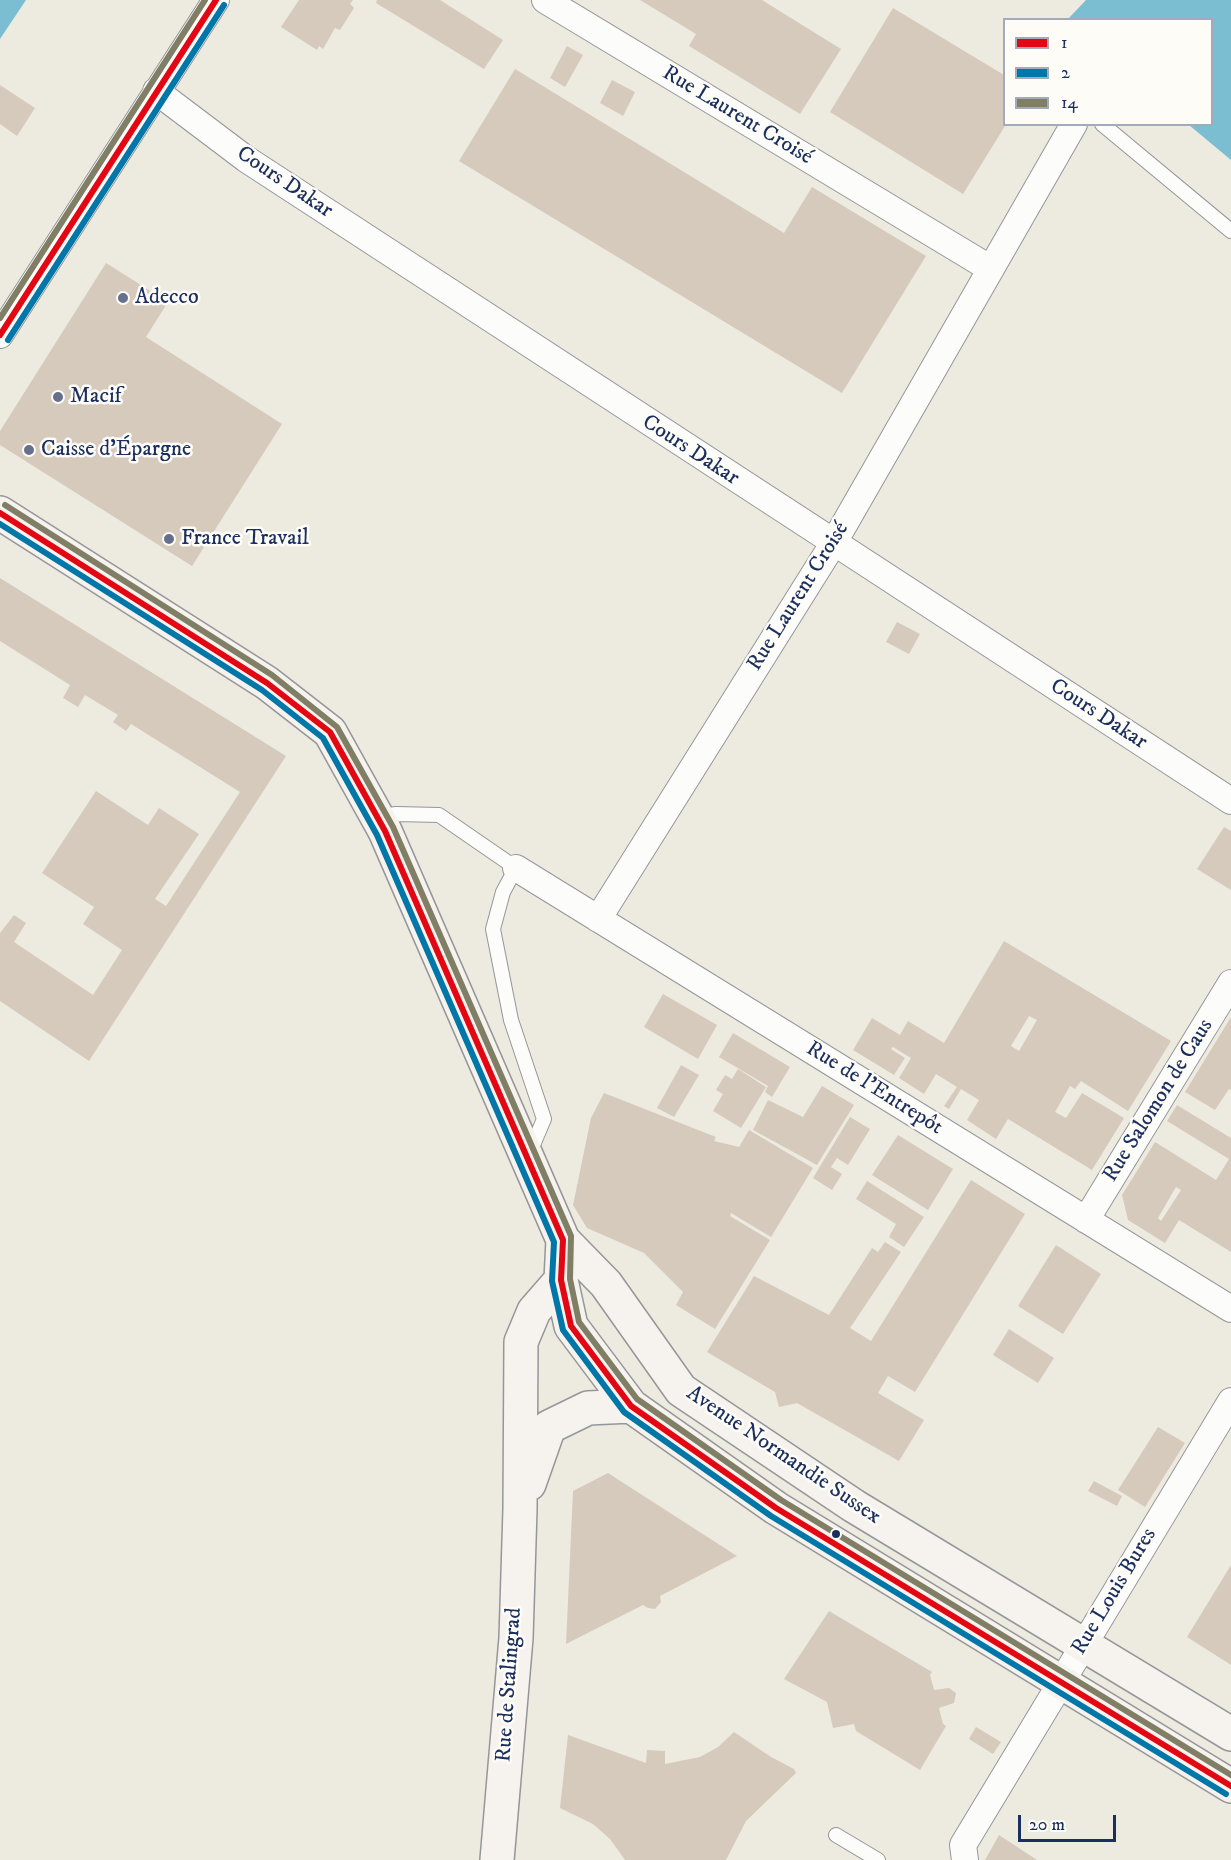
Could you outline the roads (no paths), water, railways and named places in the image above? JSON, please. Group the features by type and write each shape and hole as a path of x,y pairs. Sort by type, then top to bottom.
{"main road":[{"path":"0,513 267,683 330,732 377,817 563,1240"},
{"name":"Avenue Normandie Sussex","path":"563,1240 561,1280 571,1326 631,1406 776,1508 1231,1786"},
{"name":"Avenue Normandie Sussex","path":"563,1240 606,1284 681,1390 854,1506 1231,1734"},
{"name":"Rue de Stalingrad","path":"497,1860 516,1638 520,1509 521,1342 534,1311 561,1280"},
{"name":"Rue de Stalingrad","path":"520,1509 549,1427 588,1408 631,1406"}],"street":[{"path":"0,335 216,0"},
{"name":"Rue Laurent Croisé","path":"545,0 991,269"},
{"name":"Cours Dakar","path":"156,91 246,159 833,544 1231,801"},
{"name":"Rue Laurent Croisé","path":"598,919 833,544 1073,126"},
{"name":"Rue de l'Entrepôt","path":"516,868 1231,1309"},
{"name":"Rue Salomon de Caus","path":"1086,1220 1231,983"},
{"name":"Rue Louis Bures","path":"964,1852 1084,1643 1231,1401"}],"lane":[{"path":"1104,126 1231,231"},
{"path":"377,817 396,814 439,815 516,868 503,892 493,929 511,1020 544,1119 527,1160"},
{"path":"836,1834 878,1860"}],"water":[{"path":"0,0 26,0 0,39"},
{"path":"1086,0 1231,0 1231,160 1190,126 1213,126 1213,18 1069,18"}],"place":[{"name":"Adecco","path":"123,298"},
{"name":"Macif","path":"58,397"},
{"name":"Caisse d'Épargne","path":"29,450"},
{"name":"France Travail","path":"169,539"}]}
